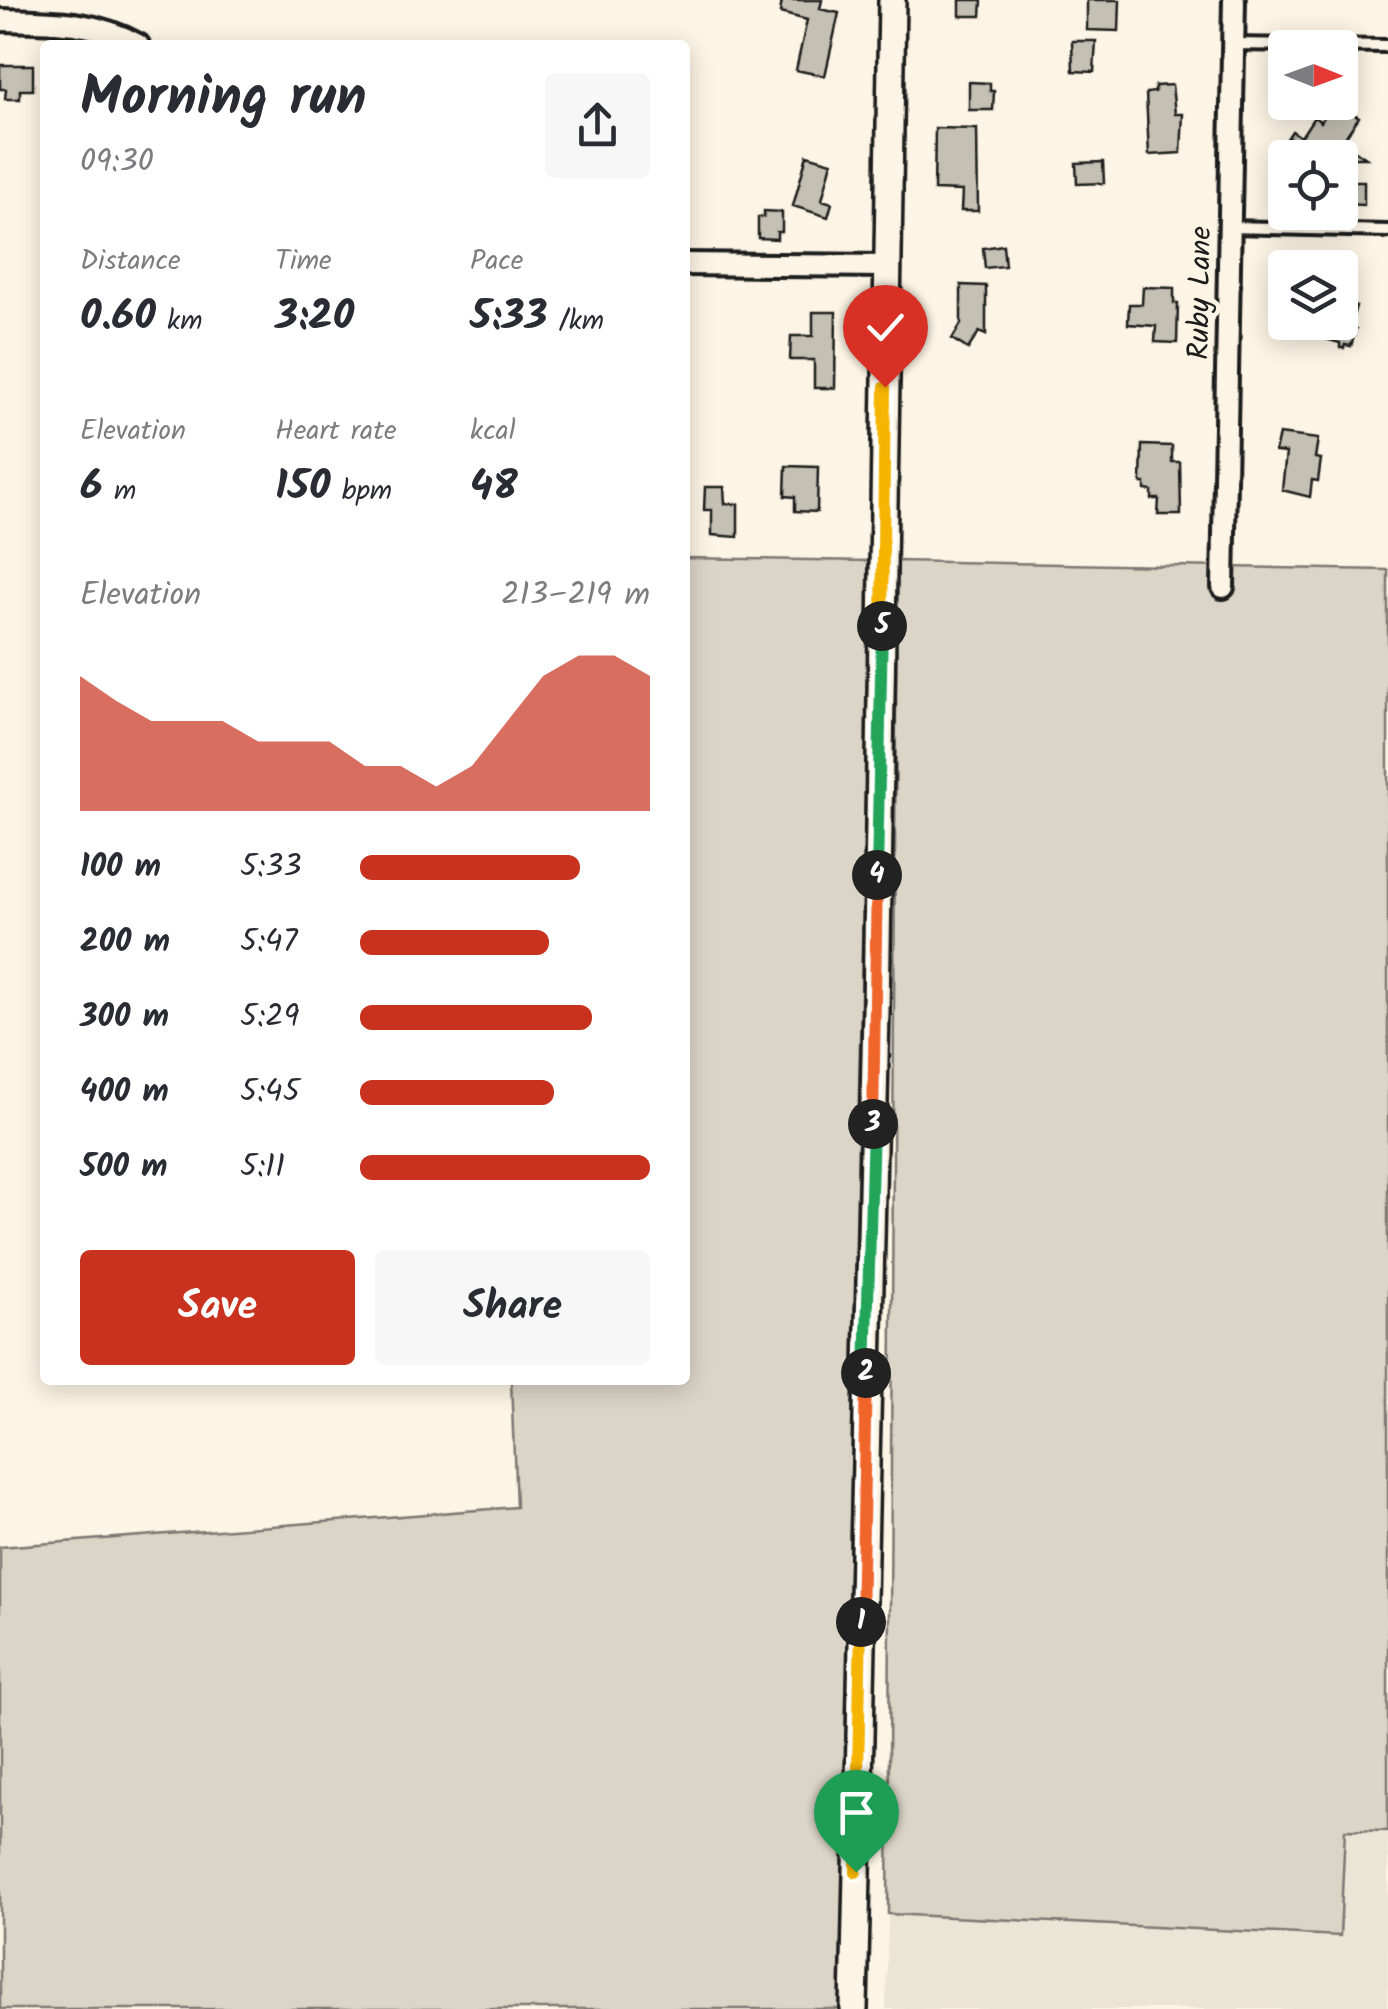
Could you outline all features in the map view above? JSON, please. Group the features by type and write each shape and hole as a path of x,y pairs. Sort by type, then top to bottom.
{"street":[{"path":"854,2009 876,1012 892,0"},
{"name":"Ruby Lane","path":"1223,588 1234,0"},
{"path":"0,20 90,25 126,40"},
{"path":"690,264 887,266"}],"lane":[{"path":"1234,44 1388,46"},
{"path":"1230,227 1388,231"}],"shaded area":[{"path":"690,558 870,561 840,2009 0,2009 0,1547 516,1507 511,1385 690,1385"},
{"path":"897,561 1388,570 1388,1831 1345,1830 1340,1936 888,1914"},
{"path":"1345,1830 1388,1831 1388,2009 886,2009 888,1914 1339,1936"}],"building":[{"path":"782,0 822,0 820,9 839,13 825,76 796,70 807,20 780,13"},
{"path":"960,0 982,0 981,16 960,16"},
{"path":"1087,0 1120,0 1119,31 1087,30"},
{"path":"1072,41 1096,41 1094,72 1073,71"},
{"path":"0,65 33,65 33,90 20,90 20,99 5,99 6,89 0,89"},
{"path":"969,82 990,83 990,91 994,91 993,110 969,110"},
{"path":"1172,85 1175,114 1183,114 1181,153 1149,155 1146,93 1155,92 1155,86"},
{"path":"1312,120 1357,120 1343,140 1286,140 1292,131 1301,137"},
{"path":"935,128 977,129 978,211 961,211 962,191 934,190"},
{"path":"807,155 832,162 822,200 832,203 828,217 793,206"},
{"path":"1103,162 1104,183 1077,184 1076,163"},
{"path":"1358,181 1364,181 1364,205 1358,205"},
{"path":"764,211 782,212 782,232 777,232 777,239 758,238 758,217 764,217"},
{"path":"1003,245 1005,266 985,268 983,248"},
{"path":"961,285 986,286 986,335 979,332 968,349 952,339 961,324"},
{"path":"1143,287 1174,288 1174,303 1178,303 1177,343 1155,342 1156,326 1128,324 1129,304 1142,304"},
{"path":"813,312 836,312 835,388 814,388 814,360 790,360 791,336 813,336"},
{"path":"1329,340 1353,340 1351,346 1344,348 1340,348 1340,343"},
{"path":"1279,434 1318,439 1318,481 1312,480 1310,497 1282,490 1286,453 1275,452"},
{"path":"1142,445 1172,446 1172,462 1180,462 1181,515 1158,515 1159,499 1152,499 1152,491 1145,490 1145,483 1141,483"},
{"path":"786,466 818,467 817,512 795,511 795,497 785,496"},
{"path":"705,487 724,487 725,504 738,504 738,537 712,535 712,510 704,510"}],"route":[{"path":"856,1872 876,1012 885,387"}]}
